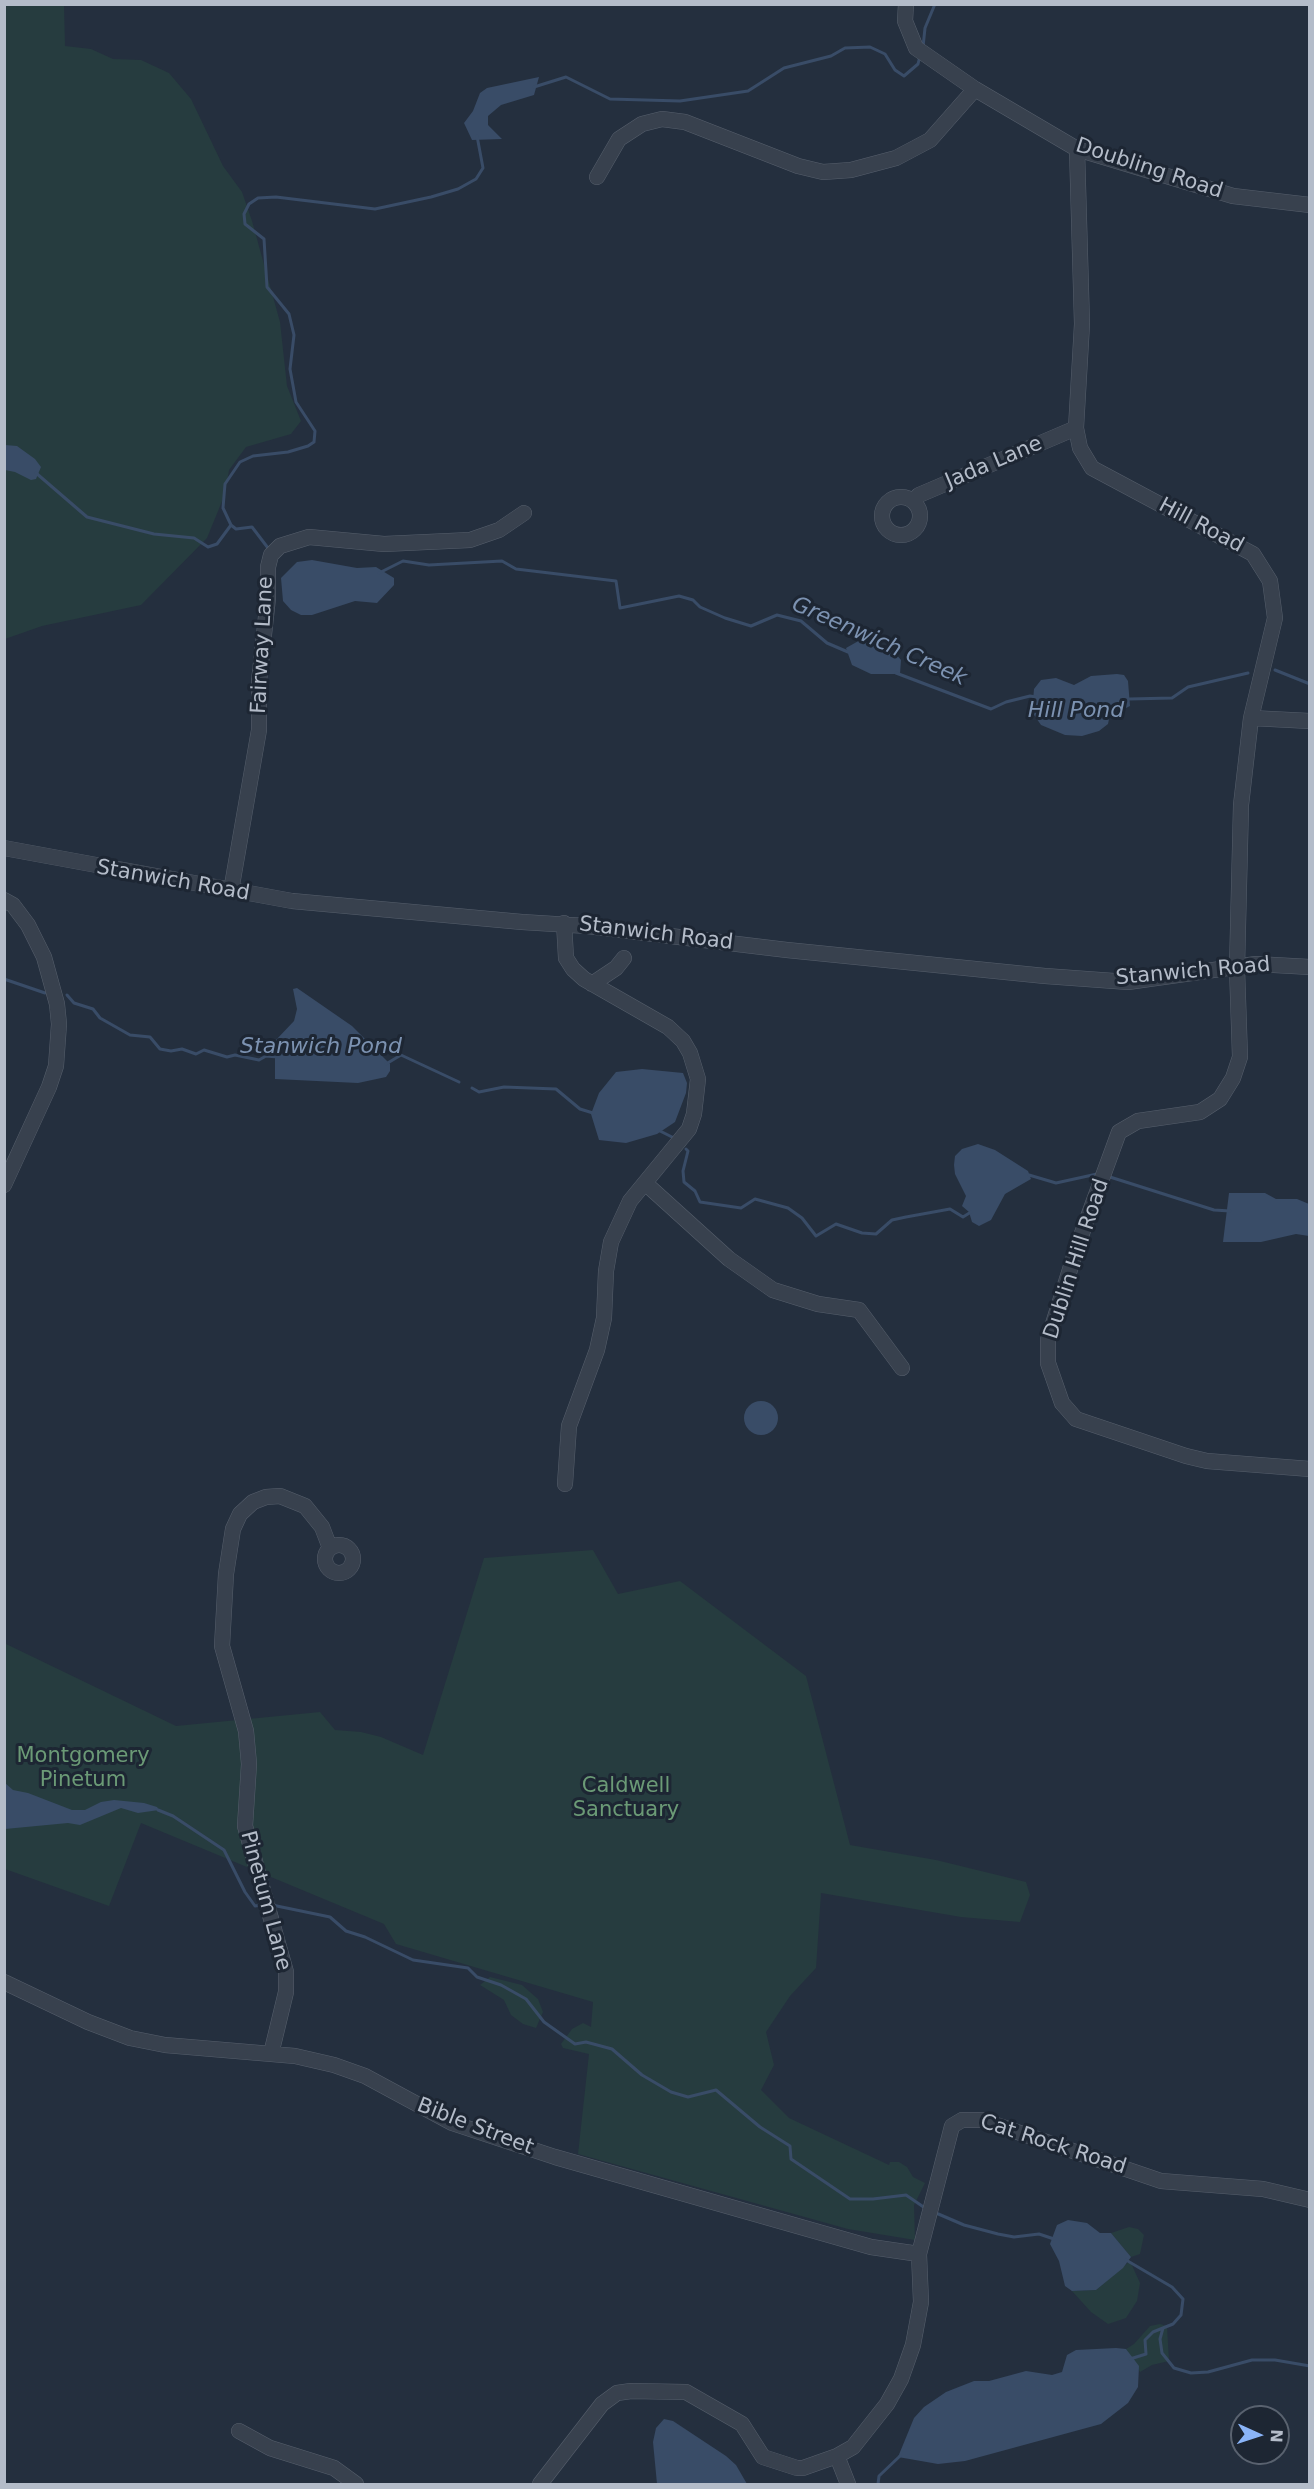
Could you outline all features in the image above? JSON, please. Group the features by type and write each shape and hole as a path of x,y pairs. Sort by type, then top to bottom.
{"street":[{"name":"Doubling Road","path":"906,4 905,21 916,48 975,89 1077,149 1233,196 1310,206"},
{"path":"597,177 619,139 642,124 662,119 685,122 798,166 823,171 851,170 896,158 930,140 975,89"},
{"name":"Hill Road","path":"1077,149 1082,324 1076,428 1080,448 1092,468 1239,544 1262,564 1270,580 1275,618 1251,718 1240,805 1237,968"},
{"name":"Jada Lane","path":"913,501 919,495 1076,428"},
{"name":"Fairway Lane","path":"231,891 258,730 259,681 266,620 268,567 271,555 280,546 309,537 384,544 470,540 499,530 524,513"},
{"path":"1251,718 1310,721"},
{"name":"Stanwich Road","path":"4,848 231,891 348,907 564,924 961,968 1128,982 1256,964 1310,967"},
{"path":"4,900 13,905 28,925 44,957 57,1004 59,1024 56,1066 49,1087 4,1185"},
{"path":"564,924 566,958 573,969 592,984 668,1027 683,1041 695,1066 698,1095 689,1129 630,1201 611,1242 606,1271 604,1318 597,1350 569,1426 565,1484"},
{"path":"592,984 616,968 624,958"},
{"name":"Dublin Hill Road","path":"1237,968 1240,1057 1233,1078 1220,1099 1200,1112 1138,1121 1119,1132 1077,1246 1048,1340 1048,1363 1062,1403 1076,1419 1130,1439 1196,1458 1310,1469"},
{"path":"645,1183 729,1259 773,1290 818,1304 859,1310 902,1368"},
{"name":"Pinetum Lane","path":"271,2054 286,1992 286,1972 245,1826 249,1764 246,1731 222,1646 226,1574 231,1537 240,1514 253,1502 266,1497 280,1496 305,1506 322,1527 330,1548"},
{"name":"Bible Street","path":"4,1982 88,2022 137,2040 185,2048 271,2054 321,2061 352,2070 452,2123 612,2176 766,2215 871,2247 920,2253"},
{"name":"Cat Rock Road","path":"540,2484 602,2404 617,2393 631,2391 686,2392 742,2424 763,2457 797,2468 837,2456 853,2446 868,2430 901,2379 913,2346 921,2306 920,2253 952,2126 962,2120 982,2120 1161,2181 1263,2189 1310,2200"},
{"path":"239,2431 270,2448 334,2468 356,2484"},
{"path":"837,2456 848,2484"}],"green space":[{"path":"5,5 64,5 65,46 91,49 113,59 141,60 169,73 191,99 223,166 242,192 252,221 280,322 287,386 301,421 291,434 246,447 229,470 225,494 207,538 141,605 42,626 5,639"},
{"name":"Caldwell Sanctuary","path":"593,1550 618,1594 680,1581 806,1676 850,1845 936,1860 1026,1882 1030,1895 1020,1922 961,1917 821,1893 816,1968 790,1996 766,2032 774,2065 761,2090 789,2118 889,2165 890,2162 899,2162 907,2167 913,2177 925,2183 914,2205 915,2240 848,2229 578,2154 589,2054 563,2048 561,2044 572,2029 583,2023 591,2027 593,2002 396,1944 384,1924 141,1823 109,1906 5,1869 4,1643 176,1726 320,1712 335,1730 361,1732 381,1737 423,1755 484,1558"},
{"path":"490,1977 522,1985 538,1999 543,2012 536,2028 523,2024 511,2015 504,2000 480,1985"},
{"path":"1129,2227 1138,2229 1144,2235 1140,2254 1131,2257 1111,2233"},
{"path":"1130,2261 1140,2283 1137,2301 1126,2318 1108,2324 1091,2312 1072,2291 1096,2290"},
{"path":"1160,2324 1167,2326 1169,2361 1152,2365 1140,2372 1126,2349 1134,2344 1150,2326"}],"water":[{"path":"539,77 534,95 501,105 488,116 488,125 502,139 472,140 464,123 473,111 480,93 487,88"},
{"path":"5,445 17,446 35,459 41,467 36,479 31,480 5,470"},
{"path":"312,560 357,568 376,567 394,578 394,585 377,603 355,601 312,615 301,615 291,610 283,601 281,578 297,562"},
{"path":"862,639 874,646 889,646 901,660 900,674 871,674 852,665 846,648"},
{"name":"Hill Pond","path":"1124,675 1128,681 1130,706 1122,710 1111,709 1108,724 1099,731 1082,736 1065,735 1041,725 1032,712 1034,689 1041,680 1056,678 1074,685 1091,676"},
{"name":"Stanwich Pond","path":"297,988 352,1026 390,1064 390,1071 386,1077 358,1083 275,1079 275,1041 294,1021 297,1009 293,989"},
{"path":"642,1069 683,1073 687,1083 686,1093 675,1122 657,1134 626,1143 599,1140 591,1114 599,1093 616,1072"},
{"path":"978,1144 995,1150 1028,1171 1031,1179 1005,1194 991,1220 979,1226 972,1222 969,1212 962,1206 966,1196 955,1174 954,1165 955,1156 962,1149"},
{"path":"1229,1193 1265,1193 1276,1199 1297,1199 1309,1204 1309,1236 1296,1234 1261,1242 1223,1242"},
{"path":"761,1401 773,1406 778,1418 773,1430 761,1435 749,1430 744,1418 749,1406"},
{"path":"5,1783 13,1790 28,1793 72,1810 85,1810 101,1802 114,1800 144,1803 157,1807 159,1810 138,1813 121,1808 80,1825 68,1823 5,1829"},
{"path":"1068,2220 1087,2223 1100,2233 1111,2233 1131,2257 1123,2268 1096,2290 1072,2291 1065,2286 1059,2261 1050,2244 1057,2225"},
{"path":"1126,2349 1139,2366 1138,2387 1128,2403 1101,2424 965,2461 938,2464 898,2457 914,2418 924,2407 946,2392 974,2381 989,2381 1026,2371 1052,2375 1062,2372 1067,2355 1076,2350"},
{"path":"664,2419 673,2421 726,2456 736,2465 747,2484 657,2484 653,2442 656,2428"}],"waterway":[{"path":"923,47 925,28 935,4"},
{"path":"534,87 566,77 610,99 680,101 748,91 784,68 831,56 845,48 870,47 885,54 895,70 904,76 918,64 920,56"},
{"path":"231,525 223,508 225,484 240,462 253,456 288,452 308,446 314,442 315,431 296,402 290,369 294,335 289,314 267,287 264,239 245,224 244,214 249,204 258,198 276,197 375,209 458,189 476,179 483,168 477,136"},
{"name":"Greenwich Creek","path":"36,473 87,517 154,534 194,538 208,547 217,544 231,525"},
{"name":"Greenwich Creek","path":"231,525 236,529 252,527 268,548"},
{"name":"Greenwich Creek","path":"379,573 403,561 429,565 502,561 516,569 616,581 620,608 679,596 693,600 700,607 725,618 751,626 777,615 801,621 827,643 848,652"},
{"name":"Greenwich Creek","path":"1275,670 1310,684"},
{"name":"Greenwich Creek","path":"896,673 991,709 1006,702 1030,696 1036,697"},
{"name":"Greenwich Creek","path":"1129,699 1172,698 1188,687 1248,673"},
{"path":"4,979 45,993"},
{"path":"67,995 74,1003 93,1009 100,1018 130,1035 150,1037 160,1049 171,1051 182,1049 196,1054 204,1050 227,1057 235,1055 259,1060 266,1056 278,1057"},
{"path":"386,1064 401,1055 459,1082"},
{"path":"472,1088 479,1092 504,1087 556,1089 580,1109 593,1113"},
{"path":"660,1131 674,1138"},
{"path":"686,1149 688,1151 683,1171 684,1182 695,1191 700,1202 741,1208 755,1199 788,1208 802,1218 816,1236 836,1224 862,1233 876,1234 892,1220 950,1209 963,1217 971,1212"},
{"path":"1029,1175 1056,1183 1097,1174"},
{"path":"1110,1177 1214,1210 1230,1211"},
{"path":"158,1810 173,1816 224,1850 245,1892 255,1906 262,1905"},
{"path":"272,1905 330,1917 346,1931 365,1937 413,1960 468,1968 477,1977 501,1985 526,1999 544,2022 575,2044 586,2042 612,2049 642,2075 671,2092 688,2097 716,2090 760,2127 790,2146 791,2159 850,2199 906,2195 925,2208"},
{"path":"936,2213 964,2225 998,2234 1014,2237 1039,2234 1054,2239"},
{"path":"1126,2260 1172,2287 1183,2299 1181,2315 1173,2324 1163,2328 1160,2339 1162,2353 1174,2368 1191,2373 1208,2372 1252,2360 1275,2360 1310,2366"},
{"path":"1130,2359 1146,2354 1145,2340 1153,2332 1163,2328"},
{"path":"878,2484 879,2476 900,2456"}],"park label":[{"name":"Montgomery Pinetum","path":"83,1769"}]}
